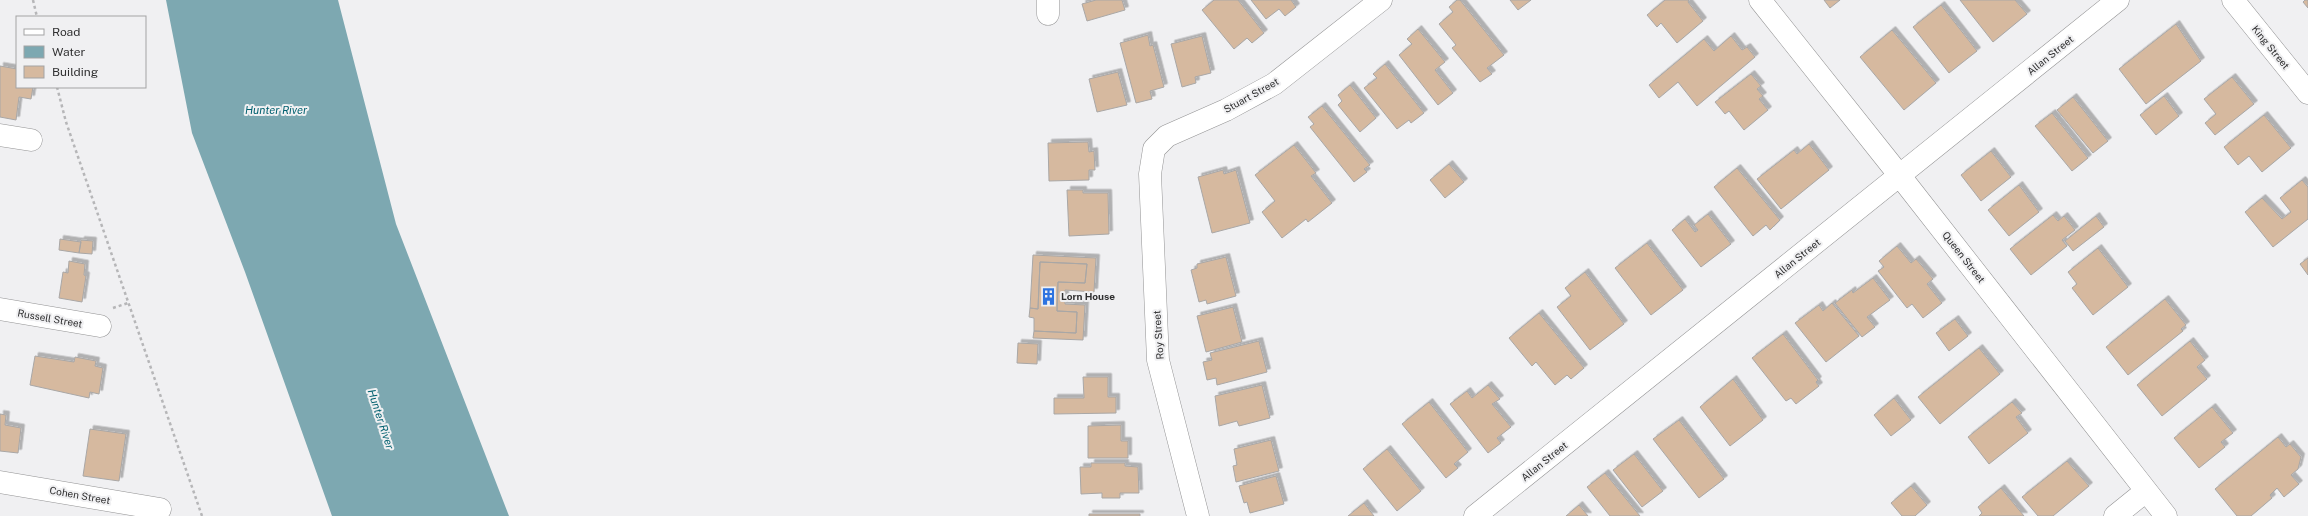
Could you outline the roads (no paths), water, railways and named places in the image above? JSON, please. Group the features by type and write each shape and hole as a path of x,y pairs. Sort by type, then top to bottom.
{"street":[{"name":"Stuart Street","path":"1150,174 1154,149 1167,136 1226,110 1274,84 1381,0"},
{"name":"Queen Street","path":"1760,0 2166,516"},
{"name":"Allan Street","path":"1475,516 2118,0"},
{"name":"King Street","path":"2233,0 2308,93"},
{"path":"0,135 31,140"},
{"name":"Roy Street","path":"1150,174 1158,360 1198,516"},
{"name":"Russell Street","path":"0,309 104,318"},
{"name":"Cohen Street","path":"0,482 160,509"},
{"path":"2115,516 2146,491"}],"water":[{"name":"Hunter River","path":"166,0 338,0 396,224 509,516 332,516 245,272 192,133"}],"place":[{"name":"Lorn House","path":"1048,296"}]}
